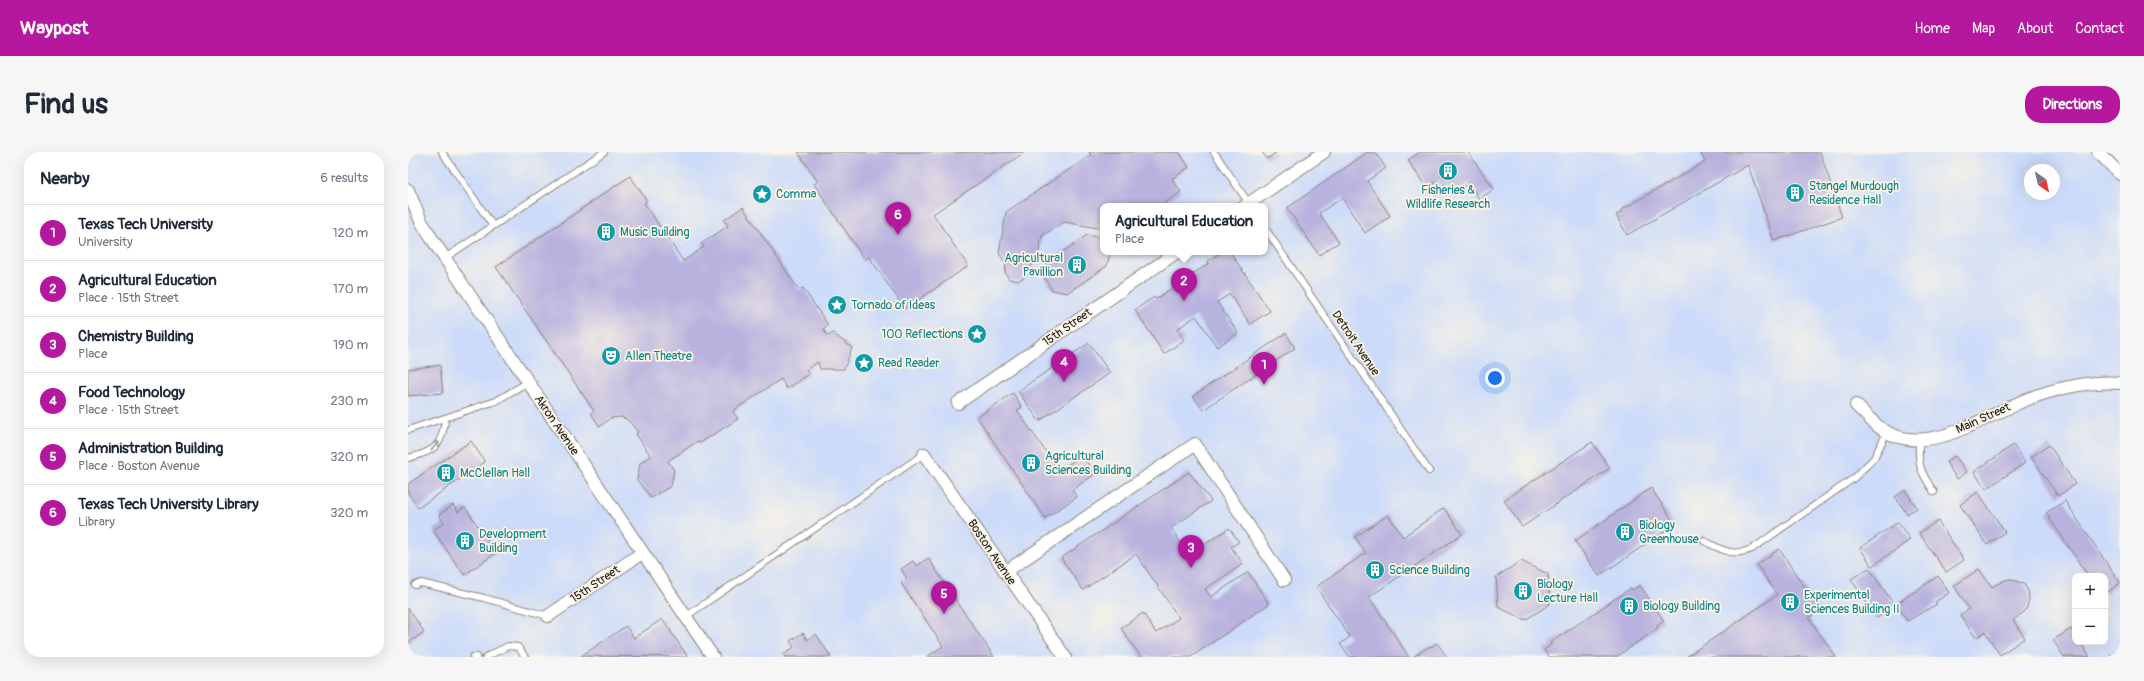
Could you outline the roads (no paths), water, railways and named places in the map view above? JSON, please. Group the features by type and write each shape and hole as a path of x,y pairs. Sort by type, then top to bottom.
{"street":[{"path":"1251,203 1324,152"},
{"path":"2098,152 2120,174"},
{"name":"Akron Avenue","path":"408,190 421,221 445,258 713,657"},
{"name":"15th Street","path":"958,403 1174,255"},
{"name":"Main Street","path":"1856,405 1887,432 1894,435 1920,439 1948,434 1972,426 2014,404 2039,394 2072,387 2109,382 2120,383"},
{"path":"1005,572 1195,444 1284,580"},
{"name":"Boston Avenue","path":"924,454 1061,655"},
{"name":"15th Street","path":"548,616 642,553"}],"lane":[{"path":"442,152 493,226"},
{"path":"445,258 604,152"},
{"path":"1214,152 1247,203"},
{"name":"Detroit Avenue","path":"1268,232 1429,471"},
{"path":"408,430 496,401 528,382"},
{"path":"408,458 426,454 437,447 444,432 445,418"},
{"path":"1704,542 1730,554 1741,553 1752,549 1854,478 1874,458 1887,432"},
{"path":"1920,439 1919,465 1922,474 1934,492"},
{"path":"685,617 924,454"},
{"path":"415,585 421,583 466,593 548,616"},
{"path":"486,657 508,646 518,647 525,657"}],"place":[{"name":"Fisheries & Wildlife Research","path":"1448,171"},
{"name":"Stangel Murdough Residence Hall","path":"1795,193"},
{"name":"Comma","path":"762,194"},
{"name":"Music Building","path":"606,232"},
{"name":"Texas Tech University Library","path":"898,235"},
{"name":"Agricultural Pavillion","path":"1077,265"},
{"name":"Agricultural Education","path":"1184,301"},
{"name":"Tornado of Ideas","path":"837,305"},
{"name":"100 Reflections","path":"977,334"},
{"name":"Allen Theatre","path":"611,356"},
{"name":"Read Reader","path":"864,363"},
{"name":"Food Technology","path":"1064,382"},
{"name":"Texas Tech University","path":"1264,385"},
{"name":"Agricultural Sciences Building","path":"1031,463"},
{"name":"McClellan Hall","path":"446,473"},
{"name":"Biology Greenhouse","path":"1625,532"},
{"name":"Development Building","path":"465,541"},
{"name":"Chemistry Building","path":"1191,568"},
{"name":"Science Building","path":"1375,570"},
{"name":"Biology Lecture Hall","path":"1523,591"},
{"name":"Experimental Sciences Building II","path":"1790,602"},
{"name":"Biology Building","path":"1629,606"},
{"name":"Administration Building","path":"944,614"}]}
